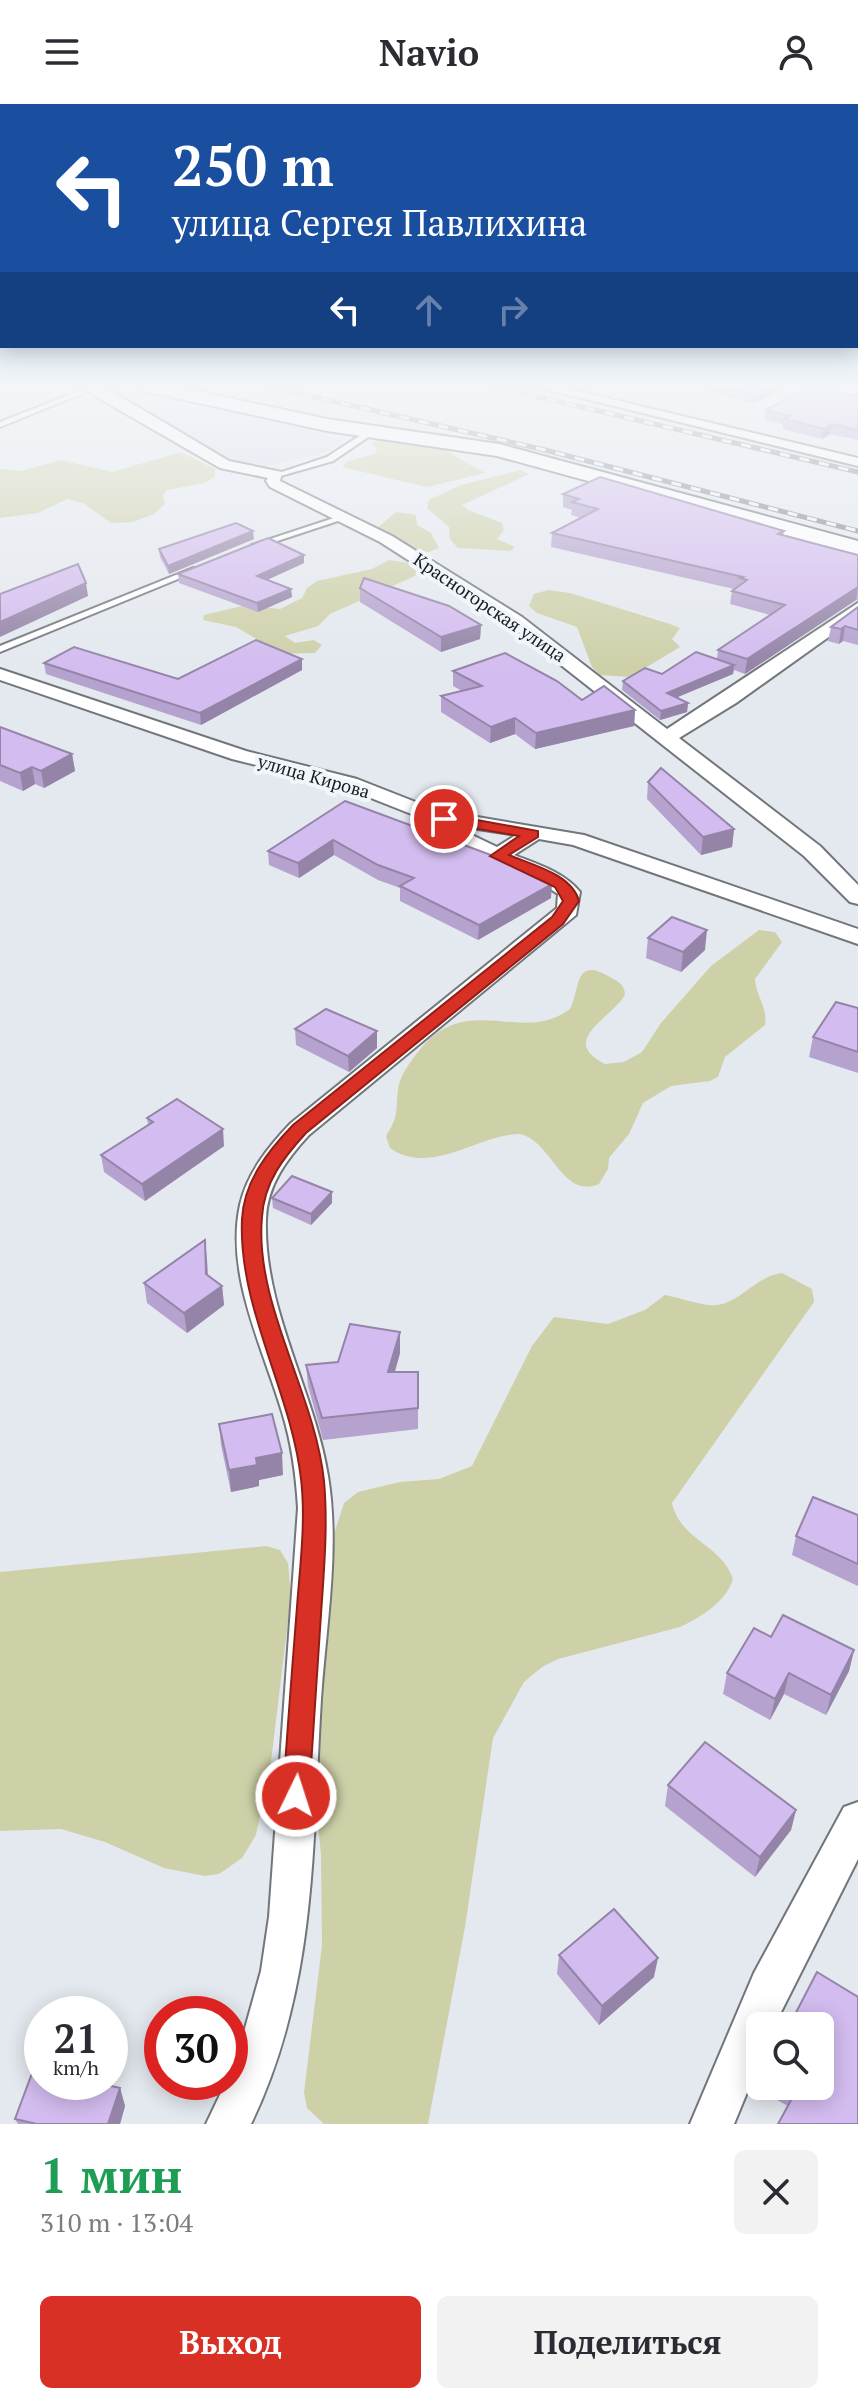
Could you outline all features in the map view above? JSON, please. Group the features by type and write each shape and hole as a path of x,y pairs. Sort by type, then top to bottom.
{"main road":[{"path":"609,479 858,548"}],"street":[{"name":"Красногорская улица","path":"274,479 275,484 328,508 428,563 516,621 812,851 858,897"},
{"path":"664,739 729,699 858,608"},
{"name":"улица Кирова","path":"0,674 249,758 350,783 444,819 577,839 858,937"},
{"path":"228,2124 264,2043 279,1981 288,1917 313,1554 313,1481 301,1419 261,1293 252,1251 252,1215 265,1173 276,1154 300,1129 568,910 569,892 560,884 457,837 406,806"},
{"path":"498,856 533,834"},
{"path":"712,2124 769,1988 858,1820"}],"lane":[{"path":"247,549 343,518"},
{"path":"0,649 203,567"}],"green space":[{"path":"0,479 211,479 167,490 163,495 165,504 154,514 133,522 111,523 83,503 67,499 38,513 0,518"},
{"path":"394,479 459,479 427,487"},
{"path":"484,479 518,479 462,505 502,523 504,530 497,539 515,547 511,551 458,548 450,539 449,527 427,508 429,500 461,485"},
{"path":"396,512 416,515 417,525 431,533 439,548 425,553 377,528"},
{"path":"389,560 408,563 417,572 415,576 330,614 318,626 285,636 295,643 314,640 322,645 315,653 282,654 236,627 203,620 204,615 246,605 280,609 302,598 307,588 317,581 372,569"},
{"path":"548,590 570,593 680,628 672,639 680,647 630,677 600,675 592,667 577,627 537,613 529,606 534,594"},
{"path":"759,930 775,932 782,942 755,979 765,1013 765,1025 725,1057 718,1077 710,1081 671,1086 643,1103 629,1134 609,1158 608,1169 599,1184 586,1187 576,1184 566,1177 541,1147 520,1134 422,1158 406,1156 390,1148 386,1136 395,1118 401,1079 422,1047 440,1031 477,1020 533,1022 552,1019 570,1009 584,973 597,971 620,983 625,994 593,1028 586,1046 591,1055 605,1064 624,1062 642,1052 661,1023 711,966"},
{"path":"782,1273 812,1289 814,1302 672,1503 683,1526 728,1567 733,1579 730,1587 712,1608 680,1627 558,1659 524,1682 493,1738 465,1927 428,2124 324,2124 307,2108 304,2093 322,1945 321,1855 314,1782 332,1540 344,1503 358,1492 400,1482 439,1479 472,1466 532,1346 554,1317 608,1324 645,1310 665,1295 718,1305 772,1275"},
{"path":"266,1546 280,1550 288,1563 291,1596 270,1770 256,1835 242,1858 219,1874 205,1876 164,1868 105,1842 61,1829 0,1831 0,1572"}],"building":[{"path":"595,479 608,479 784,531 778,534 858,555 858,587 747,659 718,650 785,605 732,591 747,580 740,578 743,577 552,533 598,509 572,502 579,499 563,494"},
{"path":"236,523 253,531 168,566 159,549"},
{"path":"268,538 304,555 257,576 291,589 257,603 178,574"},
{"path":"78,564 86,583 0,622 0,594"},
{"path":"364,578 449,606 481,625 441,637 360,588"},
{"path":"858,607 858,630 845,626 841,629 831,627"},
{"path":"256,640 302,659 200,713 44,663 74,647 178,679"},
{"path":"696,652 734,665 667,693 688,703 661,711 623,681 645,668 662,674"},
{"path":"505,653 557,681 582,700 604,686 635,710 536,733 515,718 491,727 441,696 482,686 453,671"},
{"path":"0,727 72,754 41,771 32,767 20,773 0,765"},
{"path":"661,768 734,829 703,837 648,782"},
{"path":"345,801 510,862 552,884 479,925 400,886 414,878 378,865 333,840 298,863 268,851"},
{"path":"672,917 707,930 683,952 648,938"},
{"path":"836,1002 858,1008 858,1052 813,1037"},
{"path":"326,1009 377,1031 348,1056 295,1029"},
{"path":"177,1099 223,1129 142,1184 101,1155 153,1122 147,1118"},
{"path":"292,1176 332,1192 311,1214 272,1198"},
{"path":"205,1240 206,1274 222,1286 184,1313 144,1283"},
{"path":"350,1324 400,1332 388,1372 418,1372 418,1408 322,1418 306,1365 338,1362"},
{"path":"272,1414 282,1453 256,1458 257,1465 229,1470 219,1424"},
{"path":"813,1497 858,1515 858,1564 796,1536"},
{"path":"783,1615 854,1650 831,1695 789,1673 775,1699 727,1673 754,1628 771,1637"},
{"path":"705,1742 796,1810 760,1857 668,1785"},
{"path":"614,1909 658,1958 602,2006 559,1955"},
{"path":"817,1972 858,1997 858,2124 778,2124 791,2100 834,2100 834,2012 796,2012"},
{"path":"24,2095 24,2100 116,2100 108,2124 37,2124 15,2119"}],"railway":[{"path":"658,479 858,531"}],"route":[{"path":"296,1796 313,1554 313,1481 301,1419 261,1293 252,1251 252,1215 260,1182 276,1154 300,1129 351,1084 558,920 568,910 571,901 569,892 560,884 498,856 520,839 533,834 444,819"}]}
